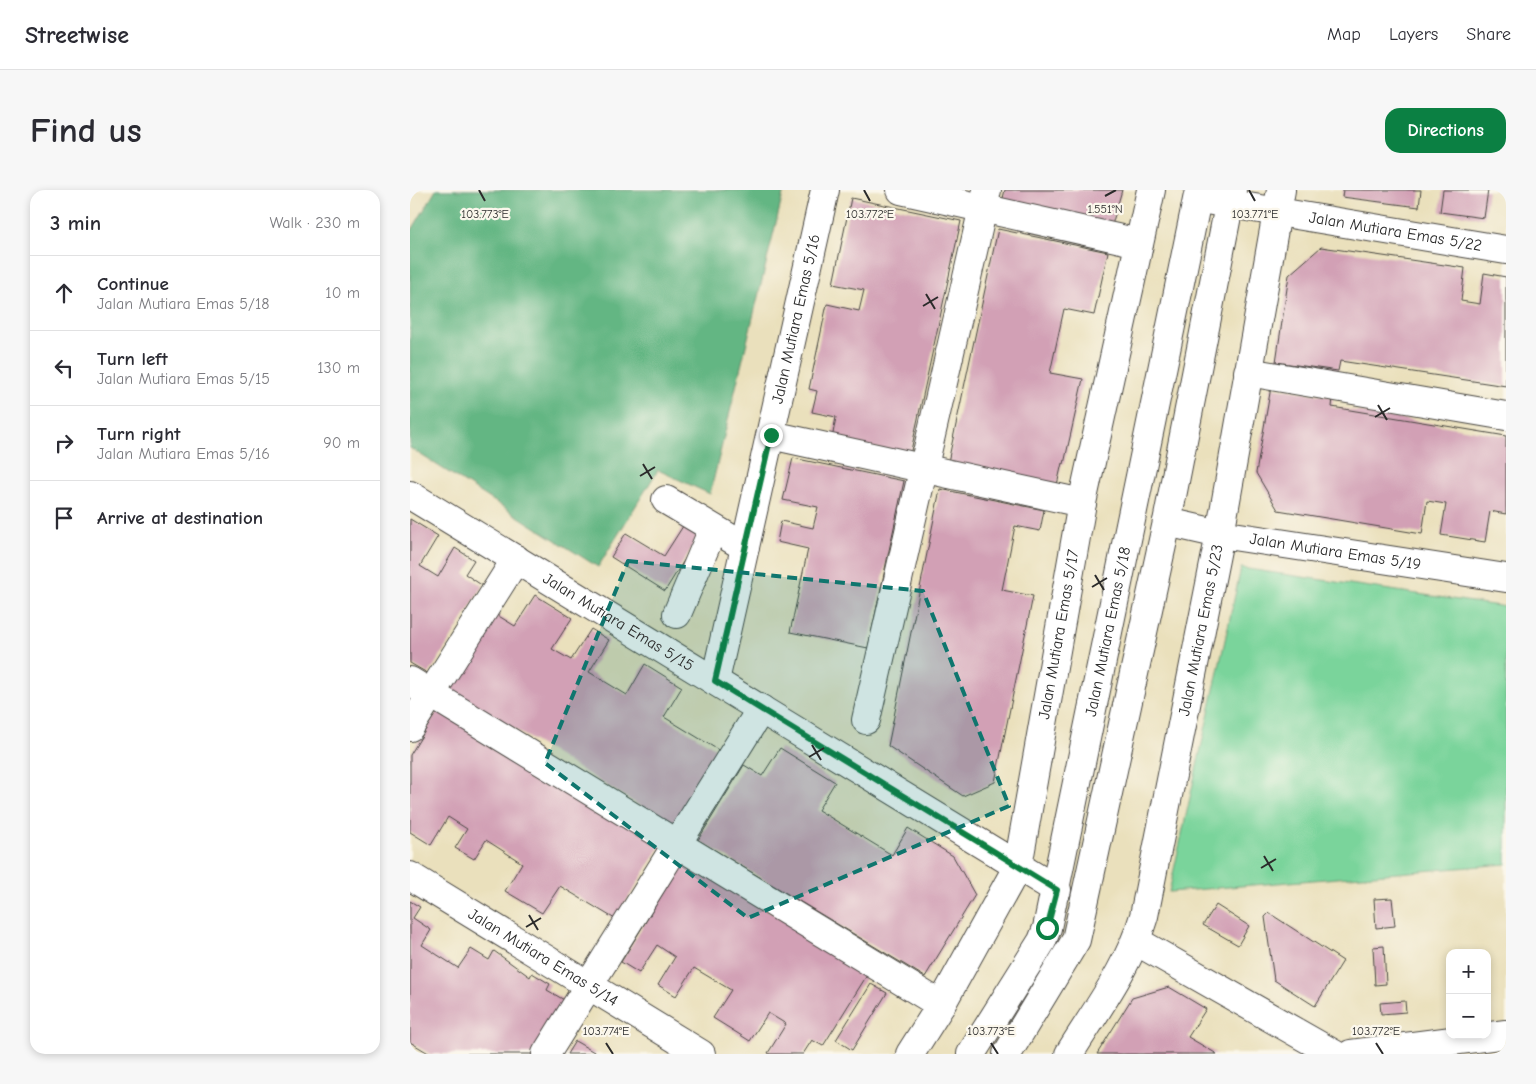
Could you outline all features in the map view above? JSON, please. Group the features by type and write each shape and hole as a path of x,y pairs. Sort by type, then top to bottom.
{"street":[{"name":"Jalan Mutiara Emas 5/16","path":"715,681 825,190"},
{"path":"901,190 985,199 1139,243"},
{"name":"Jalan Mutiara Emas 5/17","path":"910,1054 941,1005 1018,866 1082,503 1151,190"},
{"name":"Jalan Mutiara Emas 5/22","path":"1198,194 1279,201 1506,250"},
{"name":"Jalan Mutiara Emas 5/18","path":"971,1054 1042,941 1047,928 1057,890 1198,194"},
{"name":"Jalan Mutiara Emas 5/18","path":"1007,1054 1076,940 1166,522 1230,197"},
{"path":"866,720 985,199"},
{"name":"Jalan Mutiara Emas 5/23","path":"1069,1054 1124,965 1136,941 1144,916 1220,534 1279,201"},
{"path":"1248,372 1506,416"},
{"path":"771,435 1082,503"},
{"name":"Jalan Mutiara Emas 5/15","path":"410,495 1057,890"},
{"path":"666,500 746,547"},
{"name":"Jalan Mutiara Emas 5/19","path":"1166,522 1220,534 1506,578"},
{"path":"678,614 713,529"},
{"path":"410,727 420,687 516,559"},
{"path":"420,687 941,1005"},
{"path":"546,1054 761,709"},
{"name":"Jalan Mutiara Emas 5/14","path":"410,876 702,1054"},
{"path":"1136,941 1334,1054"},
{"path":"1351,1054 1506,1034"}],"highlighted area":[{"path":"628,561 923,591 1009,806 748,918 545,763"}],"green space":[{"path":"436,190 784,190 710,494 658,470 598,567 410,448 410,233"},
{"path":"1241,568 1506,607 1506,864 1169,892"}],"building":[{"path":"1005,190 1122,190 1112,225 1002,202"},
{"path":"1343,190 1421,190 1419,207 1342,197"},
{"path":"1443,190 1488,190 1484,218 1440,212"},
{"path":"851,198 961,221 910,455 832,439 836,417 812,412 817,391 809,389 827,304 859,311 864,290 833,284"},
{"path":"998,229 1108,252 1094,315 1064,309 1050,373 1083,379 1064,464 1062,463 1057,485 948,462"},
{"path":"1321,247 1465,268 1461,301 1480,304 1484,273 1506,277 1506,386 1340,361 1338,371 1276,362 1289,275"},
{"path":"1271,387 1333,397 1332,407 1506,436 1506,514 1490,511 1485,542 1441,535 1446,504 1427,501 1422,534 1278,510 1256,473"},
{"path":"793,458 904,481 868,648 790,632 808,549 777,542 781,521 813,528 818,507 783,500"},
{"path":"940,489 1044,510 1040,531 1015,526 1002,590 1033,596 995,782 963,796 888,746"},
{"path":"410,519 438,536 420,566 438,577 455,548 474,560 465,574 483,586 429,674 410,663"},
{"path":"685,523 701,533 665,591 611,557 626,533 664,556"},
{"path":"535,595 572,618 552,649 571,660 591,629 609,640 589,672 627,695 645,664 682,687 664,717 720,751 673,826 450,690 497,615 515,626"},
{"path":"439,708 662,844 615,919 560,886 542,913 505,891 522,863 486,840 474,859 455,848 467,829 448,817 431,845 410,832 410,755"},
{"path":"780,748 835,782 818,810 892,855 908,828 953,856 975,895 925,977 698,840 744,765 762,776"},
{"path":"684,859 869,972 823,1046 812,1040 803,1054 768,1053 786,1024 768,1013 750,1041 713,1018 731,990 694,968 676,996 658,985 675,957 657,945 639,973 621,962"},
{"path":"1392,898 1395,926 1376,928 1374,899"},
{"path":"410,901 420,907 413,918 431,930 422,945 458,968 471,949 489,960 494,951 530,977 532,973 550,984 547,990 566,1001 533,1054 430,1054 410,1042"},
{"path":"1216,905 1249,926 1238,945 1203,925"},
{"path":"1269,913 1343,961 1315,1006 1274,980 1265,917"},
{"path":"1384,946 1386,984 1375,985 1373,947"},
{"path":"871,984 887,993 852,1050 836,1040"},
{"path":"1169,987 1206,1009 1188,1037 1217,1054 1097,1054 1132,998"},
{"path":"1405,1001 1406,1012 1381,1014 1380,1003"},
{"path":"575,1041 594,1052 597,1054 567,1054"}],"route":[{"path":"771,435 715,681 1057,890 1047,928"}]}
